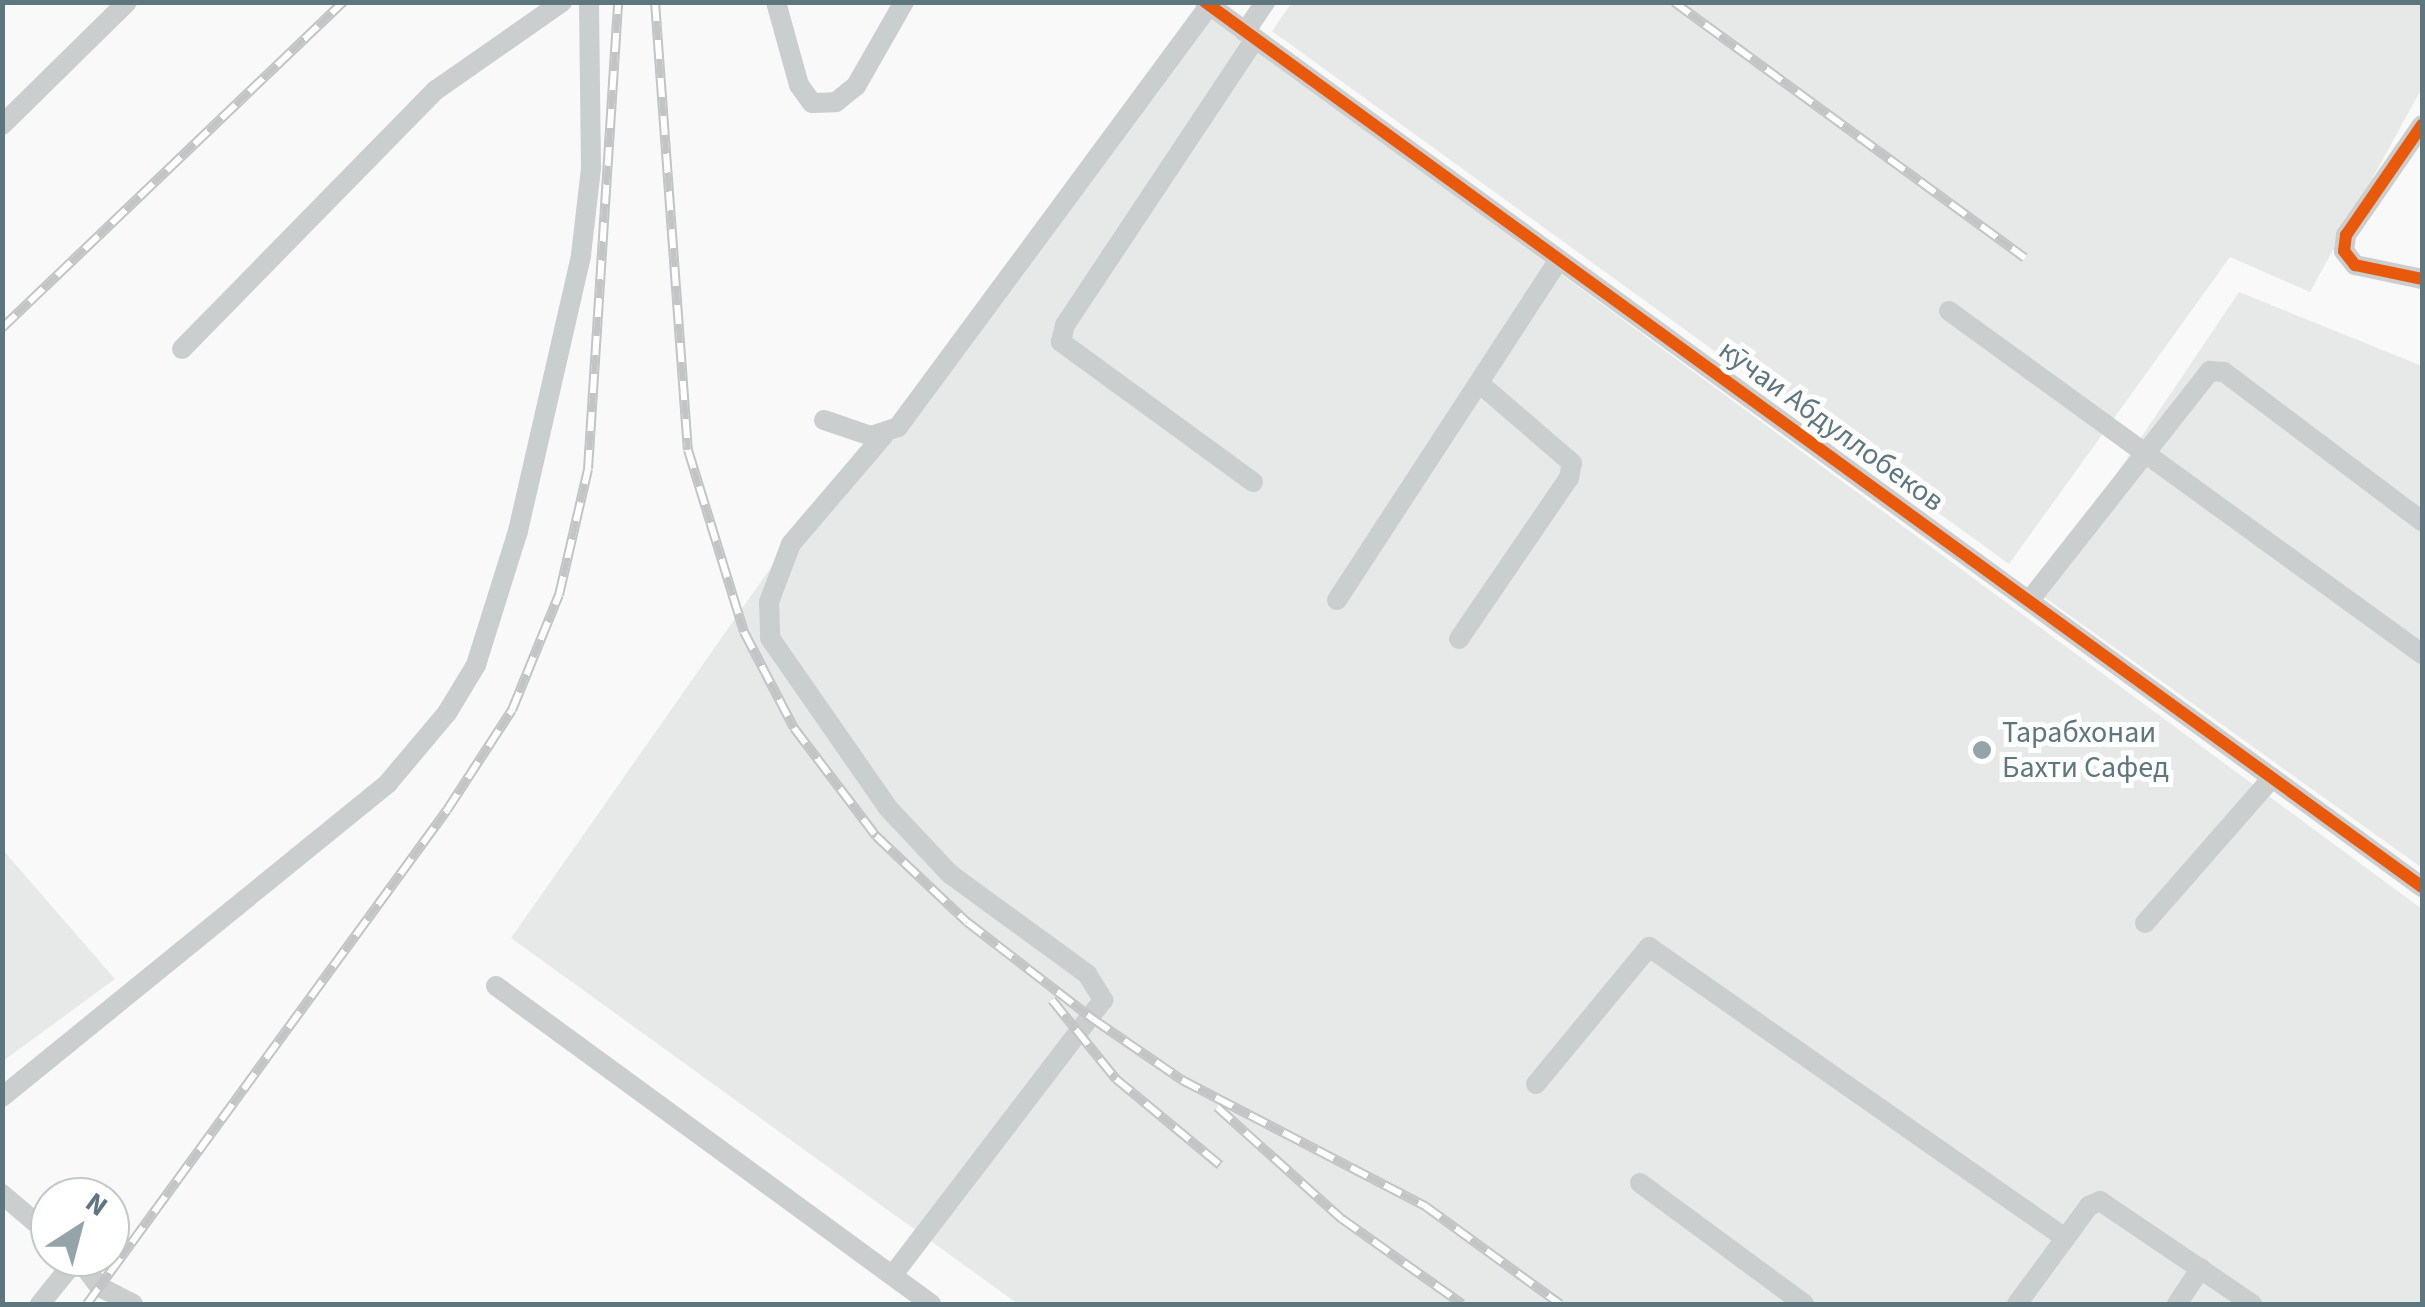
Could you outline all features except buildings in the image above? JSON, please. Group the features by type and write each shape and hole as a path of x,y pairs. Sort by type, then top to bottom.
{"street":[{"path":"2,125 127,2"},
{"path":"182,348 436,90 562,2"},
{"path":"2,1097 388,783 448,712 476,665 518,531 581,255 591,168 589,2"},
{"path":"776,2 799,85 812,103 836,102 856,86 904,2"},
{"path":"1253,482 1060,342 1065,325 1250,36 1265,2"},
{"path":"892,1276 1103,1000 1087,974 950,874 888,808 770,638 769,602 791,544 884,435 923,396 1207,4"},
{"name":"кӯчаи Абдуллобеков","path":"1207,4 2422,887"},
{"path":"2422,126 2346,235 2344,251 2355,265 2422,279"},
{"path":"1338,600 1559,260"},
{"path":"1950,311 2422,654"},
{"path":"2029,601 2200,377 2224,372 2422,521"},
{"path":"1459,640 1569,478 1572,462 1480,382"},
{"path":"824,420 884,435"},
{"path":"2145,923 2272,778"},
{"path":"1536,1084 1649,947 2065,1238"},
{"path":"496,986 931,1304"},
{"path":"1640,1183 1804,1304"},
{"path":"2,1194 30,1217"},
{"path":"2017,1304 2065,1238 2100,1201 2252,1304"},
{"path":"2177,1304 2201,1268"},
{"path":"40,1304 62,1277"},
{"path":"93,1277 110,1297 134,1304"}],"shaded area":[{"path":"1292,2 2422,3 2422,88 2310,292 2230,257 2009,564 1272,31"},
{"path":"1207,13 2422,909 2422,1304 1018,1304 511,938 814,506 886,447"},
{"path":"2239,292 2422,366 2422,868 2037,592"},
{"path":"2,849 115,979 3,1061 2,1061"}],"railway":[{"path":"2,328 343,2"},
{"path":"87,1304 447,810 512,710 559,595 588,469 618,2"},
{"path":"655,2 688,450 744,632 794,728 876,836 967,922 1093,1019 1182,1080 1425,1206 1560,1304"},
{"path":"1674,2 2025,258"},
{"path":"1052,1000 1116,1079 1220,1165"},
{"path":"1217,1107 1342,1219 1462,1304"}],"cycle path":[{"path":"1205,2 2422,887"},
{"path":"2422,125 2346,235 2344,251 2355,265 2422,279"}],"place":[{"name":"Тарабхонаи Бахти Сафед","path":"1982,750"}]}
